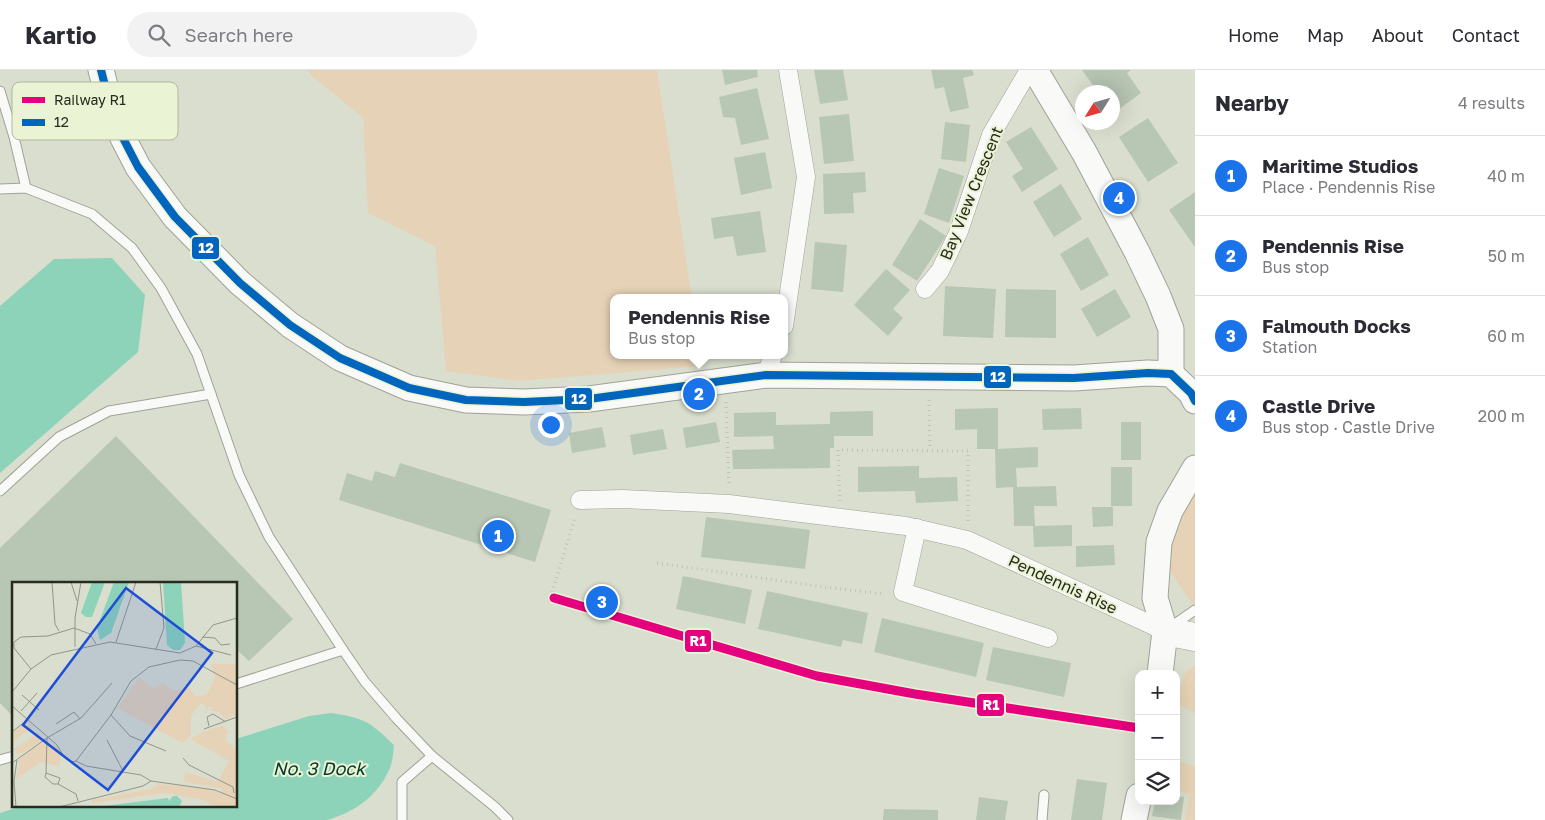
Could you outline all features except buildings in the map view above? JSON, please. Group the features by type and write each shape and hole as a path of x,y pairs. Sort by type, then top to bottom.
{"main road":[{"path":"1165,631 1195,637"}],"street":[{"path":"788,70 806,177 788,299"},
{"name":"Bay View Crescent","path":"926,289 940,271 960,231 991,135 1029,70"},
{"path":"1034,70 1084,152 1158,296 1170,329 1171,374"},
{"path":"124,140 138,167 175,218 240,283 290,325 340,358 409,388 466,400 495,402 589,399 726,380 770,365 929,376 1074,378 1148,373 1171,374 1191,393 1195,402"},
{"path":"1160,670 1165,631 1155,598 1159,542 1170,512 1195,468"},
{"name":"Pendennis Rise","path":"580,500 623,499 729,504 917,528 968,540 1165,631"},
{"path":"917,528 903,592 1048,638"}],"lane":[{"path":"0,90 12,129"},
{"path":"15,140 26,188"},
{"path":"0,189 26,188 92,214 132,248 161,288 197,354 239,475 269,537 343,650 365,682 396,719 432,756 496,807 508,820"},
{"path":"0,491 59,437 109,411 211,394"},
{"path":"1165,631 1195,610"},
{"path":"238,683 343,650"},
{"path":"402,820 402,782 432,756"},
{"path":"1042,820 1044,795"}],"path":[{"path":"929,376 930,450"},
{"path":"726,380 729,504"},
{"path":"841,518 838,450 968,451 968,540"},
{"path":"549,602 580,500"},
{"path":"657,562 824,587 887,594 903,592"}],"shaded area":[{"path":"307,70 657,70 691,294 610,294 610,359 701,359 702,366 519,381 446,371 435,246 368,213 363,118"},
{"path":"1195,485 1195,608 1169,570 1167,540"},
{"path":"1195,666 1195,714 1180,705 1180,687 1186,671"},
{"path":"1180,761 1195,766 1195,820 1185,820 1190,794 1180,792"}],"water":[{"path":"112,258 145,295 138,352 0,473 0,306 54,259"},
{"name":"No. 3 Dock","path":"331,713 360,719 379,731 394,745 390,768 379,787 364,802 337,817 327,820 0,820 0,813 15,808 238,808 238,738 309,716"}],"rail line":[{"name":"R1","path":"554,598 817,676 915,694 1135,727"}],"transit line":[{"name":"12","path":"101,70 104,82"},
{"name":"12","path":"124,140 138,167 175,217 240,283 290,325 340,358 409,388 466,400 524,402 589,399 766,375 1074,378 1148,373 1171,374 1191,393 1195,401"}],"place":[{"name":"Castle Drive","path":"1119,198"},
{"name":"Pendennis Rise","path":"699,394"},
{"name":"Maritime Studios","path":"498,536"},
{"name":"Falmouth Docks","path":"602,602"}]}
